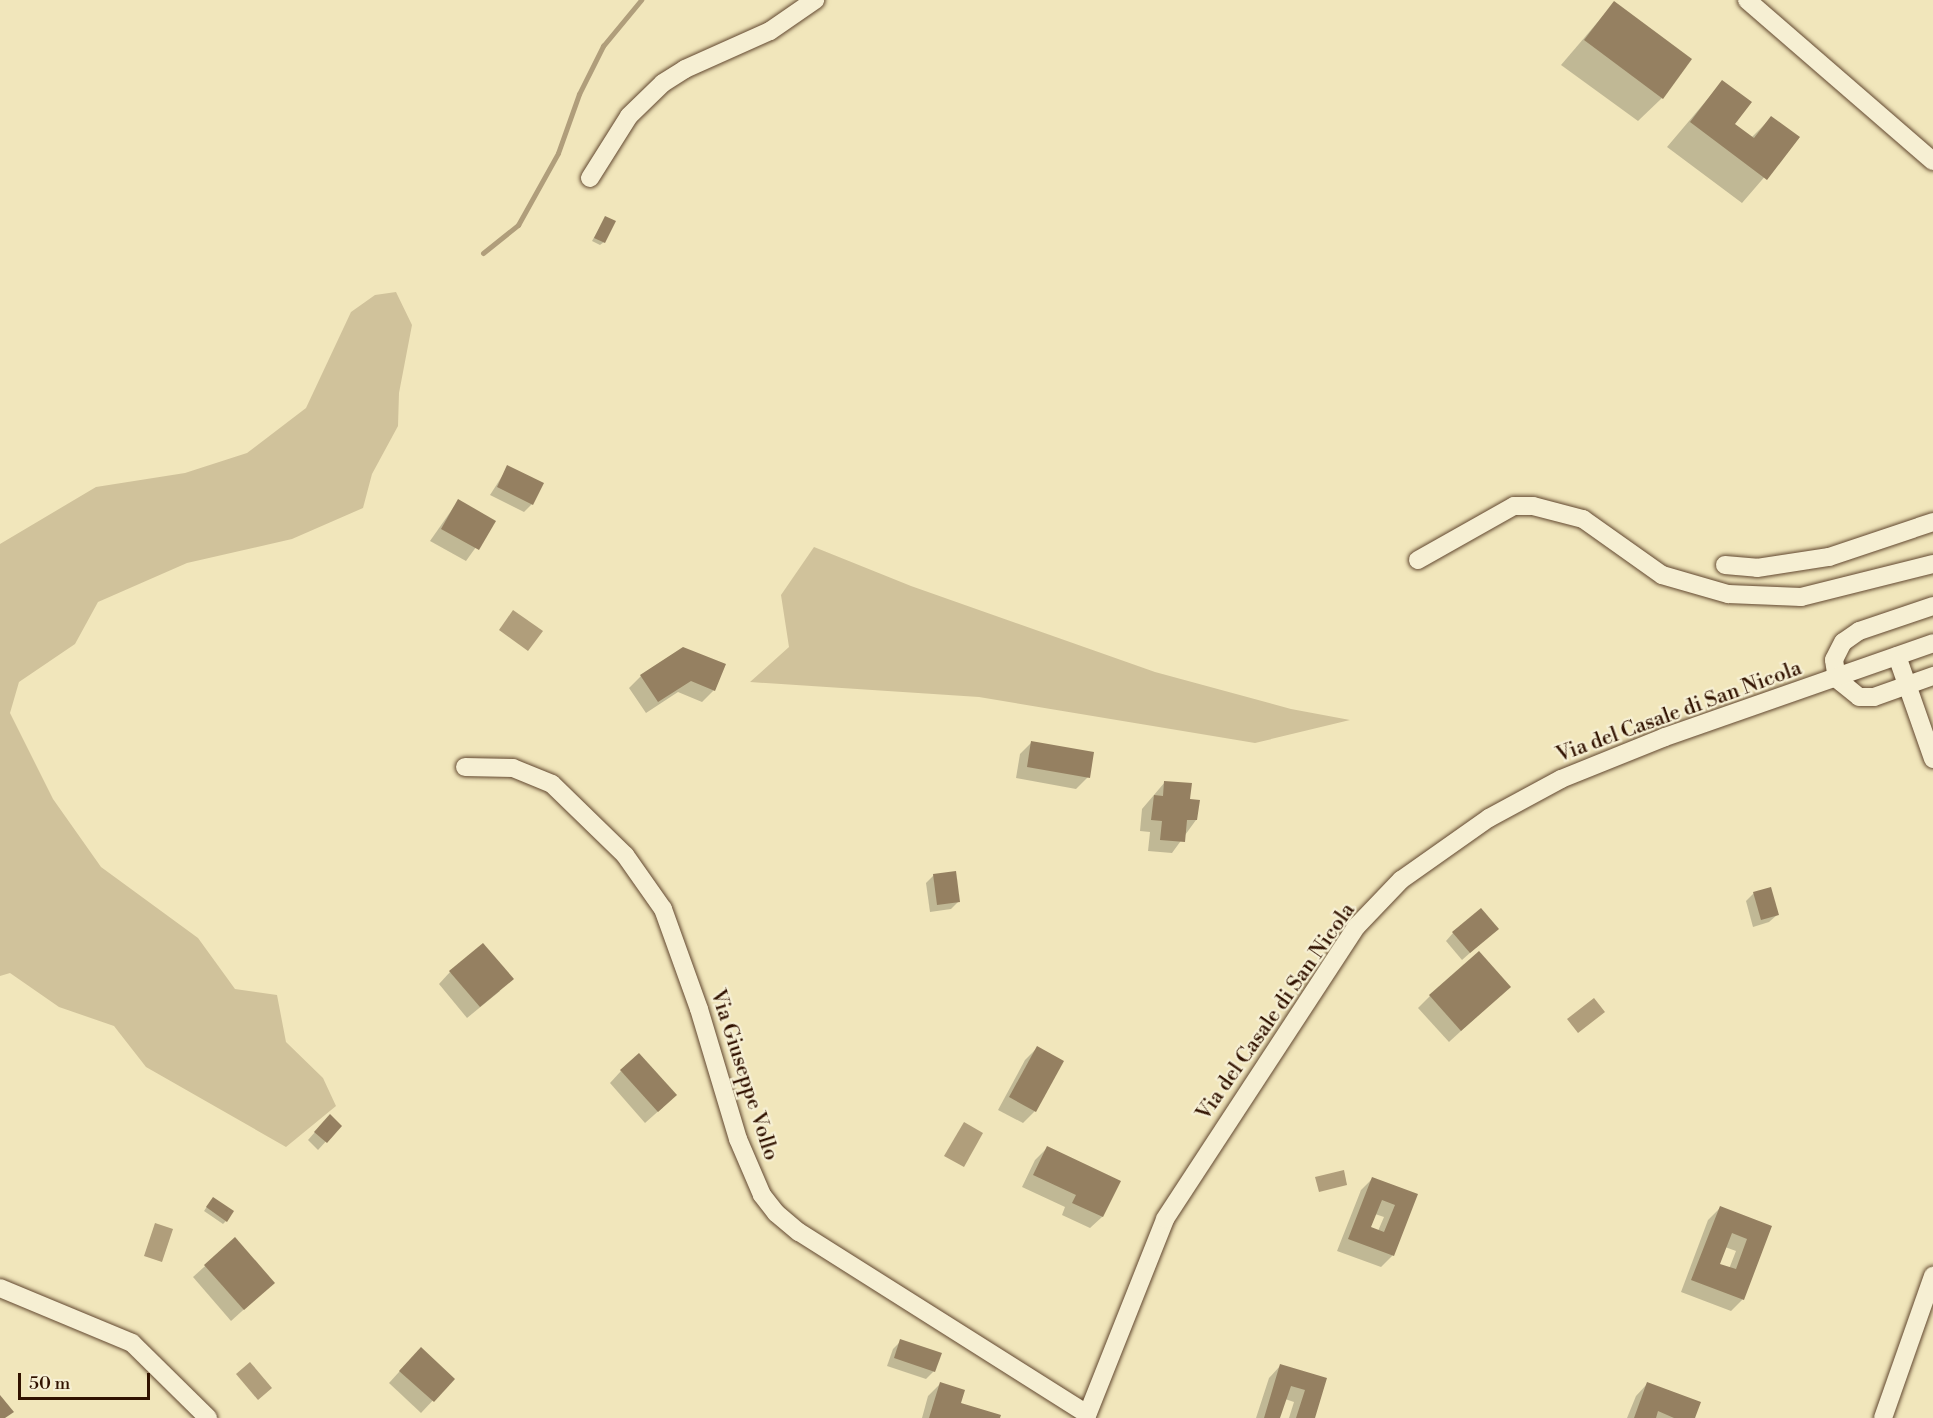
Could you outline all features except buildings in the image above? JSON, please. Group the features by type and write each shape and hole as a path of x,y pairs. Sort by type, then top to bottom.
{"street":[{"path":"590,178 629,116 663,83 692,66 770,32 815,0"},
{"path":"1747,0 1933,161"},
{"path":"1418,560 1514,506 1533,506 1583,519 1662,575 1728,594 1801,597 1933,564"},
{"path":"1725,565 1757,568 1829,557 1933,522"},
{"name":"Via del Casale di San Nicola","path":"1838,679 1835,653 1848,638 1933,606"},
{"name":"Via del Casale di San Nicola","path":"1087,1416 1165,1219 1357,926 1401,880 1489,818 1561,779 1665,737 1838,679 1933,643"},
{"path":"1897,656 1933,759"},
{"path":"1838,679 1852,694 1865,698 1933,676"},
{"name":"Via Giuseppe Vollo","path":"465,766 513,768 552,784 625,855 663,909 699,1009 738,1139 762,1195 776,1213 799,1232 1087,1416"},
{"path":"1883,1418 1933,1276"},
{"path":"0,1288 132,1343 208,1418"}],"shaded area":[{"path":"396,292 412,325 399,393 398,426 372,474 363,508 292,539 187,563 98,602 75,644 19,682 10,713 53,799 101,867 198,938 235,989 277,995 286,1042 323,1078 336,1106 286,1147 146,1067 114,1026 59,1007 10,973 0,976 0,544 96,487 185,473 247,453 306,408 351,312 375,295"},
{"path":"814,547 911,586 1155,672 1291,709 1350,720 1255,743 979,697 750,682 789,647 781,595"},
{"path":"513,610 543,631 528,651 499,630"},
{"path":"1594,998 1605,1012 1578,1033 1567,1019"},
{"path":"964,1122 983,1133 964,1167 944,1156"},
{"path":"1344,1170 1347,1185 1319,1192 1315,1177"},
{"path":"155,1223 173,1229 162,1262 144,1256"},
{"path":"250,1362 272,1388 258,1400 236,1374"}],"waterway":[{"path":"483,253 518,225 558,153 579,94 603,46 641,0"}]}
